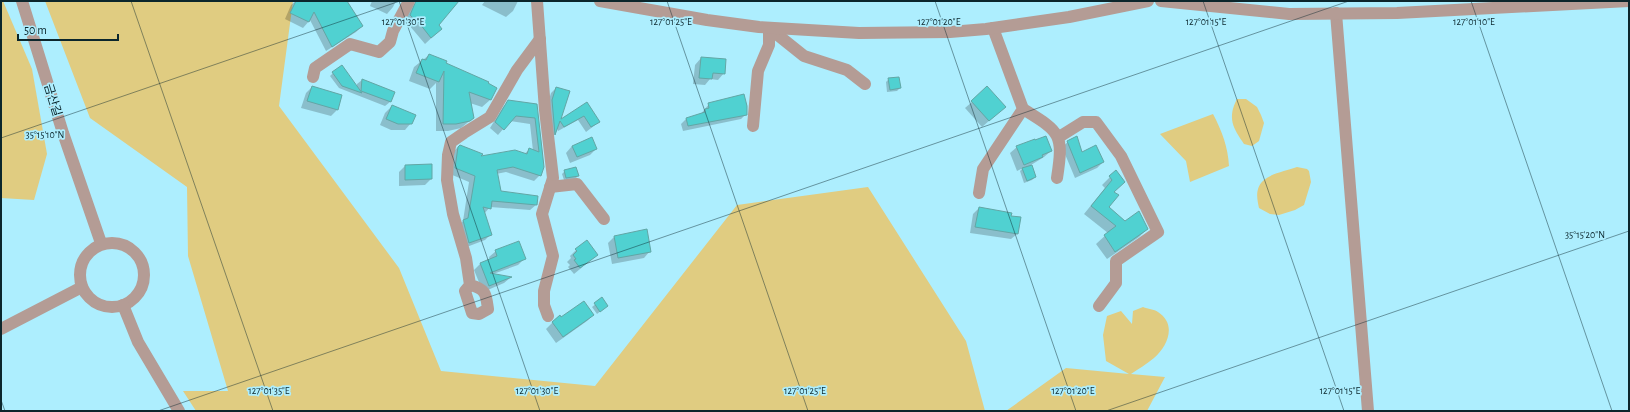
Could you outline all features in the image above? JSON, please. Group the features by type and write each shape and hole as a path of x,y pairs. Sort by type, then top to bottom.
{"street":[{"name":"금산길","path":"22,1 63,133 101,243"},
{"path":"313,77 315,68 350,44 379,52 390,42 393,31 409,1"},
{"path":"537,1 545,110 553,178 542,214 553,256 544,291 544,305 548,316"},
{"path":"600,1 707,20 769,28 859,33 950,32 993,28 1069,17 1148,1"},
{"path":"1161,1 1289,14 1397,13 1629,1"},
{"path":"1336,13 1368,411"},
{"path":"769,28 804,56 847,70 865,84"},
{"path":"753,126 758,71 769,45 769,28"},
{"path":"993,28 1023,109 1050,126 1059,137 1060,158 1056,178"},
{"path":"470,285 466,258 453,214 447,180 448,155 452,142 464,132 490,117 517,70 540,39"},
{"path":"979,194 983,169 1023,109"},
{"path":"1059,137 1083,122 1096,122 1121,156 1158,232 1116,261 1116,283 1099,306"},
{"path":"550,187 577,184 604,219"},
{"path":"101,243 121,244 130,248 138,255 143,264 145,274 141,289 132,300 123,306 112,308 101,305 91,300 82,287 80,281 80,269 84,259 91,250 101,243"},
{"path":"1,329 82,287"},
{"path":"123,306 138,342 179,411"}],"shaded area":[{"path":"1,1 3,1 32,69 47,154 34,200 1,198"},
{"path":"45,1 293,1 279,106 399,268 441,371 595,386 737,205 868,187 966,341 985,411 196,411 183,391 228,391 188,256 187,187 90,118"},
{"path":"1237,99 1246,99 1257,107 1264,123 1259,141 1252,146 1244,144 1234,128 1232,112"},
{"path":"1213,114 1224,139 1229,166 1190,182 1186,161 1160,134"},
{"path":"1297,167 1307,169 1309,171 1311,182 1304,205 1295,210 1279,215 1270,214 1259,208 1257,191 1260,184 1274,174"},
{"path":"1143,307 1155,310 1164,317 1169,329 1166,341 1159,353 1131,374 1165,377 1147,411 1006,411 1066,368 1129,374 1106,361 1103,335 1107,316 1121,311 1132,324 1133,311"}],"building":[{"path":"296,1 347,1 363,26 332,47 314,12 309,22 290,13"},
{"path":"416,1 459,1 439,25 442,29 431,38 416,19 415,20 410,15"},
{"path":"429,54 447,61 446,63 489,82 488,83 497,88 491,100 469,92 474,118 470,121 456,124 443,124 444,71 439,82 416,73 422,59 426,60"},
{"path":"701,57 726,59 725,74 713,73 712,79 699,78"},
{"path":"342,65 362,93 342,86 332,72"},
{"path":"899,77 901,88 890,90 888,78"},
{"path":"362,79 395,92 391,102 361,91"},
{"path":"312,86 342,95 338,110 307,101"},
{"path":"987,86 1006,107 989,121 971,101"},
{"path":"556,87 570,91 561,119 587,102 600,122 591,127 584,116 564,127 560,121 555,135 552,100"},
{"path":"744,94 747,106 747,115 688,126 686,118 705,112 705,109 709,108 708,103"},
{"path":"508,100 537,104 544,167 541,176 513,167 497,170 501,191 538,196 537,205 492,201 491,209 483,207 492,235 469,243 463,220 468,218 475,176 455,168 458,147 460,145 483,154 481,156 515,150 527,154 529,148 539,152 535,118 516,116 504,130 495,122"},
{"path":"392,105 416,115 412,124 398,124 386,119"},
{"path":"1046,136 1052,151 1042,155 1043,157 1024,165 1016,146"},
{"path":"1077,136 1082,152 1096,145 1104,162 1080,173 1067,141"},
{"path":"592,137 597,149 577,157 572,146"},
{"path":"432,164 432,179 405,180 405,165"},
{"path":"1032,165 1036,177 1027,181 1022,168"},
{"path":"576,167 579,176 566,178 564,170"},
{"path":"1116,170 1125,182 1114,192 1119,195 1109,207 1125,221 1139,211 1148,229 1115,252 1104,235 1116,226 1091,206 1112,180 1109,176"},
{"path":"979,207 1012,213 1011,216 1021,217 1018,234 975,227"},
{"path":"647,229 651,252 618,258 614,236"},
{"path":"587,240 598,255 580,268 574,260 576,259 573,255 577,251 575,249"},
{"path":"519,241 526,259 490,273 512,277 489,286 480,263 497,256 495,250"},
{"path":"602,297 608,306 600,312 594,303"},
{"path":"584,301 594,315 563,337 552,322 560,315 561,317"}]}
